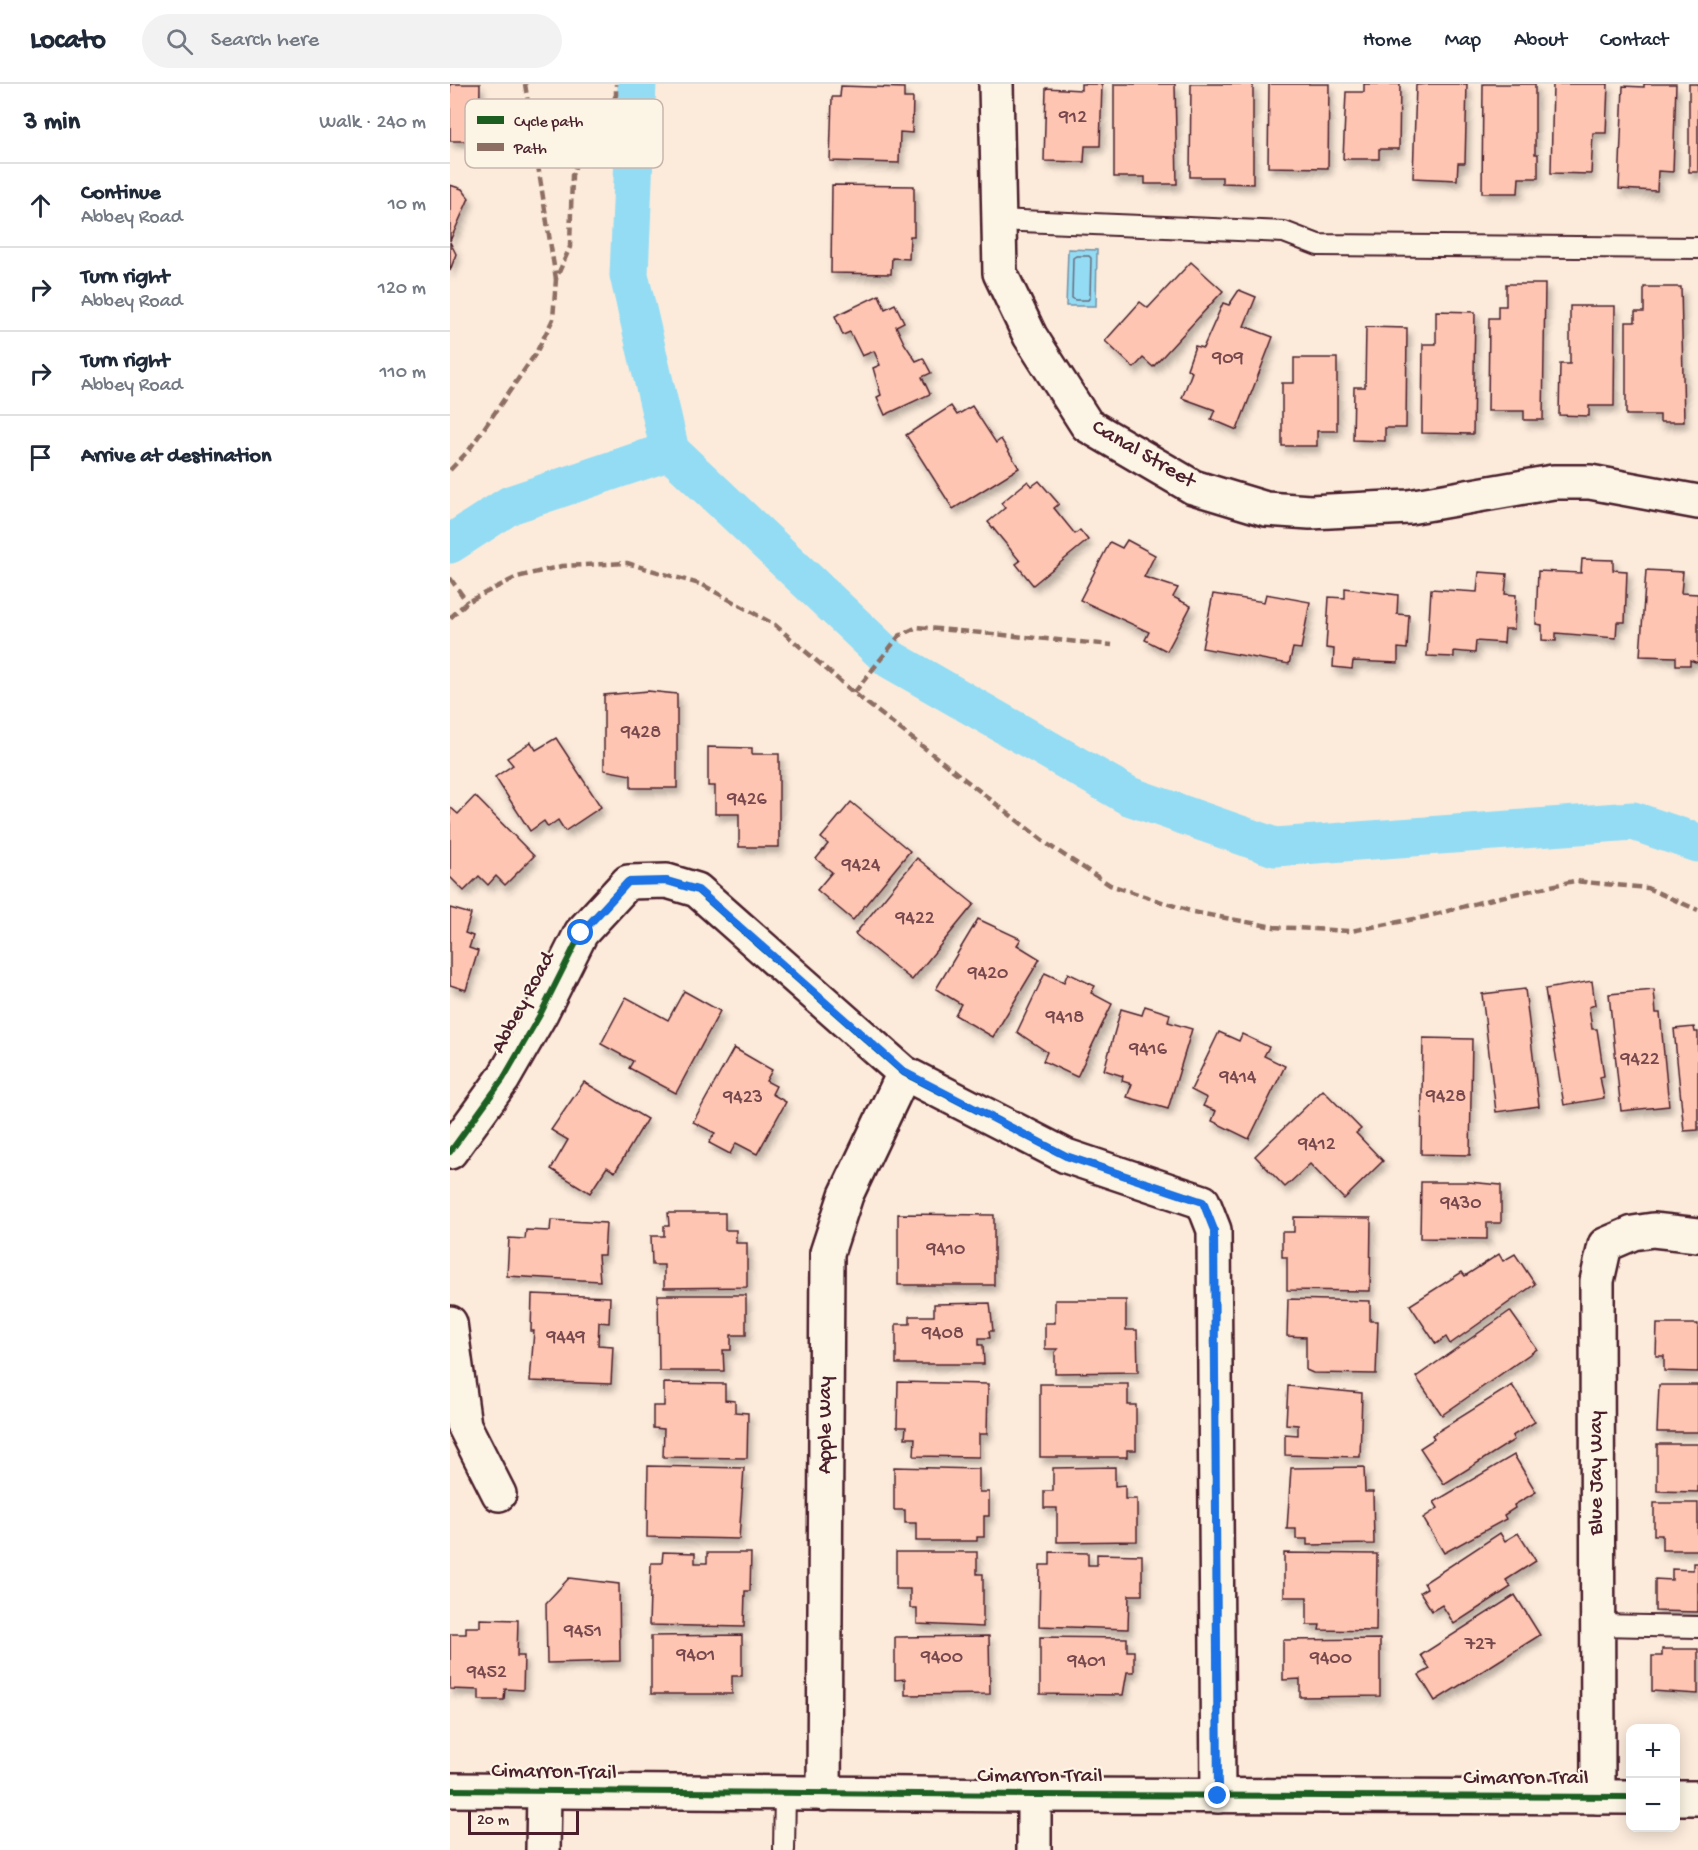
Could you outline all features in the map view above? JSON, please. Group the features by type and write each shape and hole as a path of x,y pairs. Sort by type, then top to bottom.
{"street":[{"name":"Canal Street","path":"996,84 1000,273 1030,336 1087,425 1193,487 1266,509 1310,512 1409,507 1553,482 1590,482 1698,502"},
{"name":"Abbey Road","path":"450,1152 503,1079 541,1013 581,933 628,882 667,881 698,890 904,1072 1066,1156 1203,1202 1214,1230 1218,1796"},
{"name":"Apple Way","path":"824,1794 827,1253 846,1195 904,1072"},
{"name":"Blue Jay Way","path":"1598,1797 1597,1281 1605,1245 1633,1233 1653,1230 1698,1235"},
{"path":"450,1323 464,1425 499,1494"},
{"name":"Cimarron Trail","path":"450,1790 1034,1796 1626,1797"},
{"path":"543,1850 544,1791"},
{"path":"1034,1796 1034,1850"},
{"path":"1680,1798 1698,1798"}],"lane":[{"path":"999,220 1284,232 1318,245 1698,249"},
{"path":"1598,1625 1698,1627"},
{"path":"784,1850 785,1793"}],"water":[{"path":"1068,249 1097,250 1096,306 1066,306"}],"building":[{"path":"450,84 480,84 480,99 465,99 465,141 450,141"},
{"path":"1081,84 1102,84 1100,146 1085,146 1084,162 1044,161 1046,88 1081,90"},
{"path":"1114,84 1175,84 1177,184 1145,184 1145,177 1114,177"},
{"path":"1191,84 1253,84 1253,184 1222,183 1222,177 1190,177"},
{"path":"1269,84 1329,84 1328,168 1268,167"},
{"path":"1364,84 1400,84 1399,149 1379,149 1379,159 1343,159 1346,92 1364,92"},
{"path":"1467,84 1465,163 1458,163 1457,180 1413,178 1416,85"},
{"path":"1483,84 1535,84 1535,154 1538,154 1538,178 1519,178 1518,193 1482,193"},
{"path":"1553,84 1608,84 1606,133 1593,133 1591,174 1551,173"},
{"path":"1644,84 1676,84 1673,172 1658,171 1657,191 1619,189 1623,86 1644,87"},
{"path":"1689,84 1698,84 1698,172 1689,172"},
{"path":"841,86 904,88 904,98 913,98 912,133 900,132 899,163 830,161 832,97 840,97"},
{"path":"450,185 462,189 469,198 450,241"},
{"path":"832,185 914,186 914,236 910,236 909,259 892,258 891,274 831,273"},
{"path":"450,242 456,254 450,271"},
{"path":"1191,262 1223,291 1153,367 1143,358 1134,368 1105,341 1140,302 1148,308"},
{"path":"1506,284 1545,284 1543,420 1524,420 1524,411 1488,411 1489,318 1498,318 1498,306 1506,306"},
{"path":"1644,287 1681,287 1684,422 1660,422 1660,415 1626,415 1626,322 1635,322 1635,312 1644,312"},
{"path":"1239,290 1256,297 1244,326 1273,337 1237,430 1211,419 1215,410 1182,398 1192,372 1187,369 1195,346 1203,348 1223,303 1229,305"},
{"path":"879,295 885,309 895,304 904,322 896,326 904,343 916,361 923,358 931,373 922,377 930,394 885,415 877,397 881,395 873,368 880,365 874,351 862,356 850,332 843,335 835,316"},
{"path":"1570,306 1615,306 1614,406 1589,406 1589,416 1559,415 1560,364 1570,364"},
{"path":"1436,311 1475,312 1473,434 1422,433 1423,344 1436,344"},
{"path":"1366,327 1407,328 1406,428 1385,428 1385,441 1353,440 1354,387 1365,387"},
{"path":"1294,358 1337,358 1337,431 1317,431 1317,446 1282,446 1282,383 1294,383"},
{"path":"951,406 957,415 972,406 996,443 1001,439 1019,468 953,509 906,435"},
{"path":"1028,481 1032,486 1039,481 1059,504 1054,508 1075,534 1080,530 1088,540 1033,585 1016,564 1020,561 988,522 1005,508 1001,503"},
{"path":"1127,540 1155,555 1144,577 1178,588 1173,597 1191,606 1167,651 1145,640 1149,632 1080,600 1110,542 1122,548"},
{"path":"1582,559 1613,560 1613,570 1627,571 1625,622 1617,622 1616,638 1556,633 1556,641 1542,640 1542,625 1536,624 1538,571 1581,573"},
{"path":"1646,570 1683,572 1681,593 1698,594 1698,663 1690,660 1690,665 1676,665 1676,657 1640,656"},
{"path":"1479,572 1507,574 1505,594 1516,595 1514,629 1505,629 1504,643 1476,641 1475,653 1454,651 1454,657 1427,656 1431,589 1477,592"},
{"path":"1345,588 1398,595 1397,614 1409,615 1407,649 1398,648 1398,663 1353,661 1352,669 1333,667 1334,649 1326,648 1329,597 1345,598"},
{"path":"1213,594 1264,602 1266,594 1310,602 1301,649 1293,648 1289,664 1202,648"},
{"path":"648,691 677,694 677,788 631,788 631,775 604,770 604,695"},
{"path":"556,738 601,807 565,831 558,820 548,827 544,821 530,831 495,777 513,765 507,758 531,742 536,750"},
{"path":"708,747 752,748 752,754 779,754 779,847 739,847 739,814 715,814 715,786 708,786"},
{"path":"475,796 534,856 505,885 496,876 488,885 479,876 464,891 450,877 450,807 458,814"},
{"path":"851,802 910,851 853,920 817,890 832,872 816,859 828,844 821,838"},
{"path":"917,858 974,904 912,980 855,934"},
{"path":"450,908 471,914 465,933 473,936 469,948 478,951 466,990 450,985"},
{"path":"978,919 1021,939 1017,945 1040,959 993,1037 955,1015 961,1004 936,989"},
{"path":"1045,973 1064,982 1068,973 1095,986 1091,993 1112,1004 1077,1077 1043,1061 1047,1052 1017,1032"},
{"path":"1592,981 1595,1005 1589,1007 1592,1029 1597,1029 1604,1076 1600,1077 1604,1098 1564,1105 1545,989"},
{"path":"1525,989 1539,1106 1496,1112 1482,994"},
{"path":"1654,990 1656,1013 1660,1013 1669,1106 1621,1111 1609,994"},
{"path":"684,991 720,1011 676,1093 629,1068 633,1061 601,1044 626,997 668,1020"},
{"path":"1145,1006 1170,1014 1168,1022 1192,1029 1168,1109 1127,1097 1132,1084 1122,1081 1123,1076 1104,1070 1121,1009 1142,1015"},
{"path":"1694,1027 1695,1032 1698,1032 1698,1130 1684,1131 1674,1029"},
{"path":"1219,1032 1239,1041 1242,1034 1269,1047 1264,1056 1285,1066 1249,1139 1212,1121 1216,1111 1203,1106 1207,1098 1191,1090"},
{"path":"1423,1038 1472,1039 1470,1155 1421,1154"},
{"path":"734,1048 772,1070 766,1081 776,1086 772,1094 786,1102 757,1154 736,1143 730,1154 709,1143 715,1133 693,1122"},
{"path":"584,1082 647,1119 615,1172 607,1167 590,1193 551,1169 568,1140 551,1130"},
{"path":"1323,1090 1361,1129 1356,1133 1383,1161 1344,1199 1310,1164 1285,1187 1255,1156"},
{"path":"1421,1182 1501,1185 1501,1223 1487,1223 1487,1239 1420,1238"},
{"path":"668,1213 725,1213 725,1230 736,1230 736,1243 747,1243 747,1287 664,1288 664,1265 652,1265 651,1236 664,1236 664,1226 669,1226"},
{"path":"898,1214 994,1215 994,1285 898,1285"},
{"path":"1294,1217 1371,1218 1370,1291 1287,1290 1287,1257 1282,1257 1282,1232 1294,1232"},
{"path":"551,1220 606,1223 604,1255 598,1255 600,1281 507,1276 509,1238 525,1239 526,1230 550,1231"},
{"path":"1499,1254 1503,1261 1515,1254 1535,1284 1450,1344 1446,1337 1436,1344 1410,1305 1462,1272 1465,1276"},
{"path":"532,1294 610,1297 609,1323 599,1322 598,1345 613,1346 611,1384 530,1381 534,1331 531,1331"},
{"path":"658,1295 746,1295 746,1335 731,1335 731,1350 723,1350 724,1371 659,1371"},
{"path":"1288,1299 1370,1301 1370,1321 1378,1321 1376,1374 1313,1373 1306,1370 1306,1337 1287,1336"},
{"path":"1055,1300 1126,1300 1126,1330 1137,1330 1138,1372 1055,1373 1055,1352 1058,1349 1045,1349 1045,1323 1055,1323"},
{"path":"990,1303 993,1331 989,1331 990,1338 979,1338 979,1345 983,1345 984,1364 896,1364 896,1324 910,1324 910,1316 934,1316 934,1304"},
{"path":"1510,1311 1537,1349 1442,1415 1416,1377"},
{"path":"1657,1324 1698,1324 1698,1372 1664,1371 1664,1356 1656,1356"},
{"path":"898,1382 988,1384 987,1434 979,1434 979,1457 914,1456 915,1438 905,1438 906,1427 897,1427"},
{"path":"664,1383 725,1384 725,1400 735,1401 735,1412 748,1413 747,1458 663,1457 664,1429 653,1428 653,1406 664,1406"},
{"path":"1040,1384 1128,1384 1128,1405 1136,1405 1136,1450 1127,1450 1127,1457 1040,1457"},
{"path":"1512,1385 1535,1422 1512,1436 1514,1440 1444,1484 1420,1448 1434,1439 1432,1435"},
{"path":"1659,1385 1698,1385 1698,1432 1657,1432"},
{"path":"1288,1386 1362,1393 1360,1457 1285,1455 1285,1434 1298,1435 1298,1425 1286,1424"},
{"path":"1657,1444 1698,1444 1698,1492 1657,1491"},
{"path":"1514,1455 1536,1492 1514,1505 1515,1508 1504,1515 1506,1519 1444,1553 1423,1518 1438,1508 1434,1502"},
{"path":"648,1466 744,1468 739,1539 647,1537"},
{"path":"894,1467 979,1469 979,1492 989,1492 989,1516 984,1516 984,1537 977,1537 977,1541 916,1541 916,1523 905,1523 905,1510 894,1510"},
{"path":"1115,1467 1115,1486 1125,1485 1125,1499 1137,1499 1137,1541 1057,1542 1057,1508 1044,1508 1044,1491 1053,1491 1053,1468"},
{"path":"1364,1467 1365,1492 1373,1492 1374,1544 1307,1545 1307,1539 1296,1539 1296,1529 1287,1529 1291,1468"},
{"path":"1654,1503 1698,1503 1698,1550 1662,1550 1662,1535 1654,1535"},
{"path":"1500,1533 1505,1541 1518,1533 1536,1561 1506,1580 1511,1587 1454,1624 1442,1605 1432,1611 1420,1592 1427,1588 1424,1583"},
{"path":"663,1552 695,1553 695,1563 707,1563 707,1553 751,1553 750,1591 745,1591 744,1627 649,1625 651,1563 662,1563"},
{"path":"896,1552 977,1552 977,1574 983,1574 983,1627 917,1624 917,1608 910,1608 910,1589 896,1589"},
{"path":"1050,1552 1088,1553 1088,1565 1097,1565 1097,1554 1142,1555 1142,1595 1129,1595 1128,1629 1039,1626 1040,1565 1050,1565"},
{"path":"1284,1553 1377,1554 1376,1631 1319,1630 1320,1625 1307,1625 1307,1597 1284,1597"},
{"path":"1693,1563 1698,1563 1698,1612 1655,1611 1655,1579 1672,1580 1672,1569 1693,1570"},
{"path":"569,1578 619,1584 620,1661 547,1663 546,1603"},
{"path":"1515,1595 1540,1635 1435,1701 1419,1675 1430,1669 1421,1655"},
{"path":"480,1619 518,1620 517,1656 524,1656 523,1690 505,1689 504,1700 479,1700 479,1690 450,1689 450,1634 466,1634 466,1627 480,1627"},
{"path":"742,1635 742,1676 732,1676 732,1694 651,1694 651,1636"},
{"path":"989,1636 990,1694 905,1695 905,1679 895,1680 895,1637"},
{"path":"1040,1637 1127,1638 1127,1651 1134,1651 1134,1672 1127,1672 1123,1695 1040,1694"},
{"path":"1380,1639 1380,1696 1300,1697 1300,1679 1283,1680 1283,1640"},
{"path":"1662,1649 1698,1649 1698,1694 1652,1691 1652,1656 1662,1656"}],"waterway":[{"path":"636,99 637,84"},
{"path":"633,168 629,275 670,451 890,659 1129,796 1275,847 1633,821 1698,843"},
{"path":"450,544 510,505 670,451"}],"marked path":[{"path":"525,84 527,99"},
{"path":"614,99 616,84"},
{"path":"538,168 556,279"},
{"path":"450,470 469,450 536,353 553,319 556,279 570,247 572,175 575,168"},
{"path":"450,618 467,602 517,577 562,566 627,563 703,585 775,625 854,693 1050,846 1110,885 1193,912 1274,927 1351,931 1425,917 1574,881 1647,888 1698,910"},
{"path":"450,578 467,602"},
{"path":"854,693 899,636 917,627 1112,645"}],"cycle path":[{"path":"450,1152 503,1079 541,1013 581,933 628,882 667,881 697,890 904,1073 1066,1156 1203,1202 1214,1230 1218,1796"},
{"path":"450,1790 1626,1797"}],"route":[{"path":"581,933 628,882 667,881 698,890 904,1072 1066,1156 1203,1202 1214,1230 1218,1796"}]}
